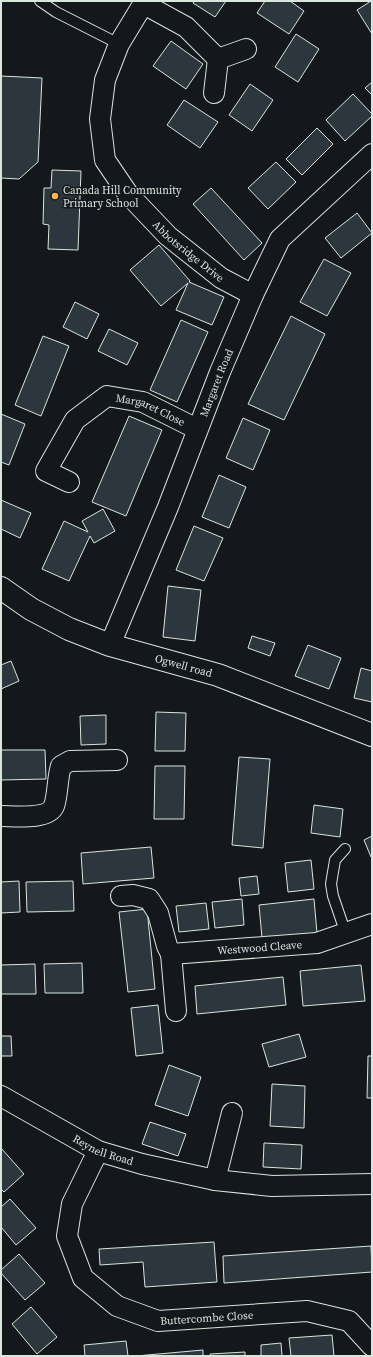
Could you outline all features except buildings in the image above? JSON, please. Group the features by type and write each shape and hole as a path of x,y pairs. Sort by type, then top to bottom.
{"street":[{"name":"Abbotsridge Drive","path":"144,2 119,44 105,80 100,119 105,160 128,194 168,236 221,278 253,295"},
{"path":"144,2 186,27 218,59"},
{"path":"218,59 246,49"},
{"path":"214,93 218,59"},
{"name":"Margaret Road","path":"110,645 168,507 197,429 253,295 280,239 372,154"},
{"name":"Margaret Close","path":"69,482 46,470 75,420 107,396 144,402 197,429"},
{"name":"Ogwell road","path":"1,588 37,613 69,629 110,645 218,675 372,735"},
{"path":"1,816 34,816 47,814 54,807 61,766 70,761 117,760"},
{"path":"122,896 133,895 150,899 158,913 167,946 171,954 176,1011"},
{"name":"Westwood Cleave","path":"171,954 317,943 372,924"},
{"name":"Reynell Road","path":"1,1096 98,1151 142,1164 215,1180 272,1186 372,1184"},
{"path":"215,1180 232,1113"},
{"name":"Buttercombe Close","path":"98,1151 72,1204 67,1236 83,1278 117,1306 158,1321 307,1312 349,1321 372,1346"}],"lane":[{"path":"40,1 56,12 119,44"},
{"path":"345,849 335,860 331,884 334,901 346,934"}],"place":[{"name":"Canada Hill Community Primary School","path":"55,196"}]}
